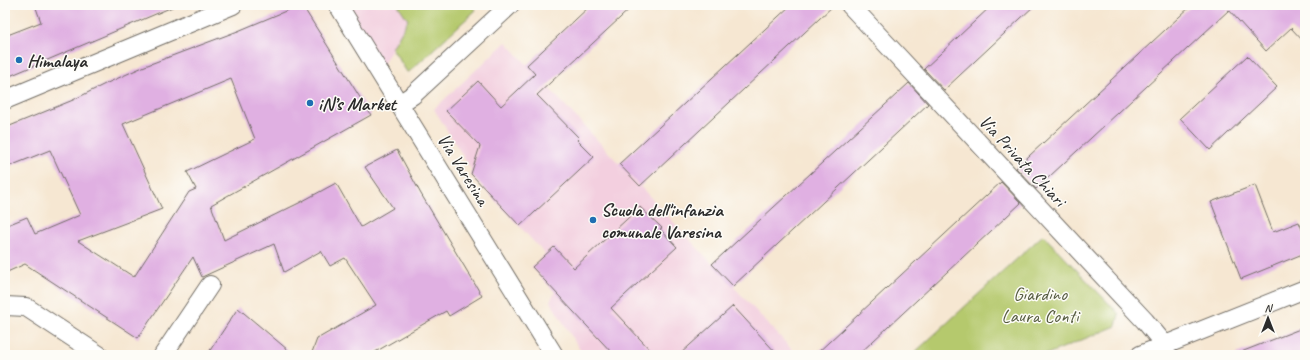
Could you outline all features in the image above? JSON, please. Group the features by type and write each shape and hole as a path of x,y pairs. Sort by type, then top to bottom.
{"street":[{"path":"5,100 233,5"},
{"name":"Via Varesina","path":"338,5 406,100 554,355"},
{"path":"406,100 510,5"},
{"name":"Via Privata Chiari","path":"850,5 1145,321 1165,345"},
{"path":"163,355 210,285"},
{"path":"1140,355 1305,288"},
{"path":"5,306 26,307 99,355"}],"shaded area":[{"path":"337,5 398,5 408,20 378,73"},
{"name":"Scuola dell'infanzia comunale Varesina","path":"506,42 797,355 583,355 550,301 555,292 539,261 545,254 471,174 472,171 434,109"}],"green space":[{"path":"398,5 472,5 476,10 409,72 407,72 392,48 408,20"},
{"name":"Giardino Laura Conti","path":"1043,235 1119,314 1116,326 1045,355 912,355"}],"building":[{"path":"35,5 177,5 5,78 5,36 41,22"},
{"path":"302,5 371,115 211,205 224,240 336,183 361,227 393,208 365,167 397,150 421,194 482,296 449,316 446,311 370,355 311,355 317,339 376,305 345,258 330,266 321,251 284,272 274,244 202,277 193,257 138,338 25,264 5,273 5,226 27,217 35,234 80,215 50,150 5,168 5,128 73,100 145,66","holes":["231,79 255,139 187,172 196,189 189,192 134,277 78,241 162,209 123,124"]},
{"path":"591,5 634,5 537,95 579,138 577,140 594,157 520,226 471,174 480,146 446,111 478,81 501,106 535,74 527,65"},
{"path":"791,5 834,5 640,186 619,164"},
{"path":"992,5 1035,5 944,90 924,69"},
{"path":"1192,5 1298,5 1305,13 1305,43 1291,28 1266,51 1229,10 1036,189 1016,168"},
{"path":"1247,56 1277,87 1210,150 1180,118"},
{"path":"909,83 928,104 733,286 712,264"},
{"path":"1001,182 1021,203 858,355 815,355"},
{"path":"1255,185 1273,232 1299,222 1305,237 1305,253 1241,279 1211,202"},
{"path":"640,207 662,228 660,229 677,247 611,308 655,355 614,355 532,267 554,247 574,268"},
{"path":"733,306 778,355 679,355"},
{"path":"238,308 294,355 207,355"},
{"path":"1305,327 1305,355 1236,355 1236,354"}],"place":[{"name":"Himalaya","path":"19,60"},
{"name":"iN’s Market","path":"310,103"},
{"name":"Scuola dell'infanzia comunale Varesina","path":"593,220"}]}
